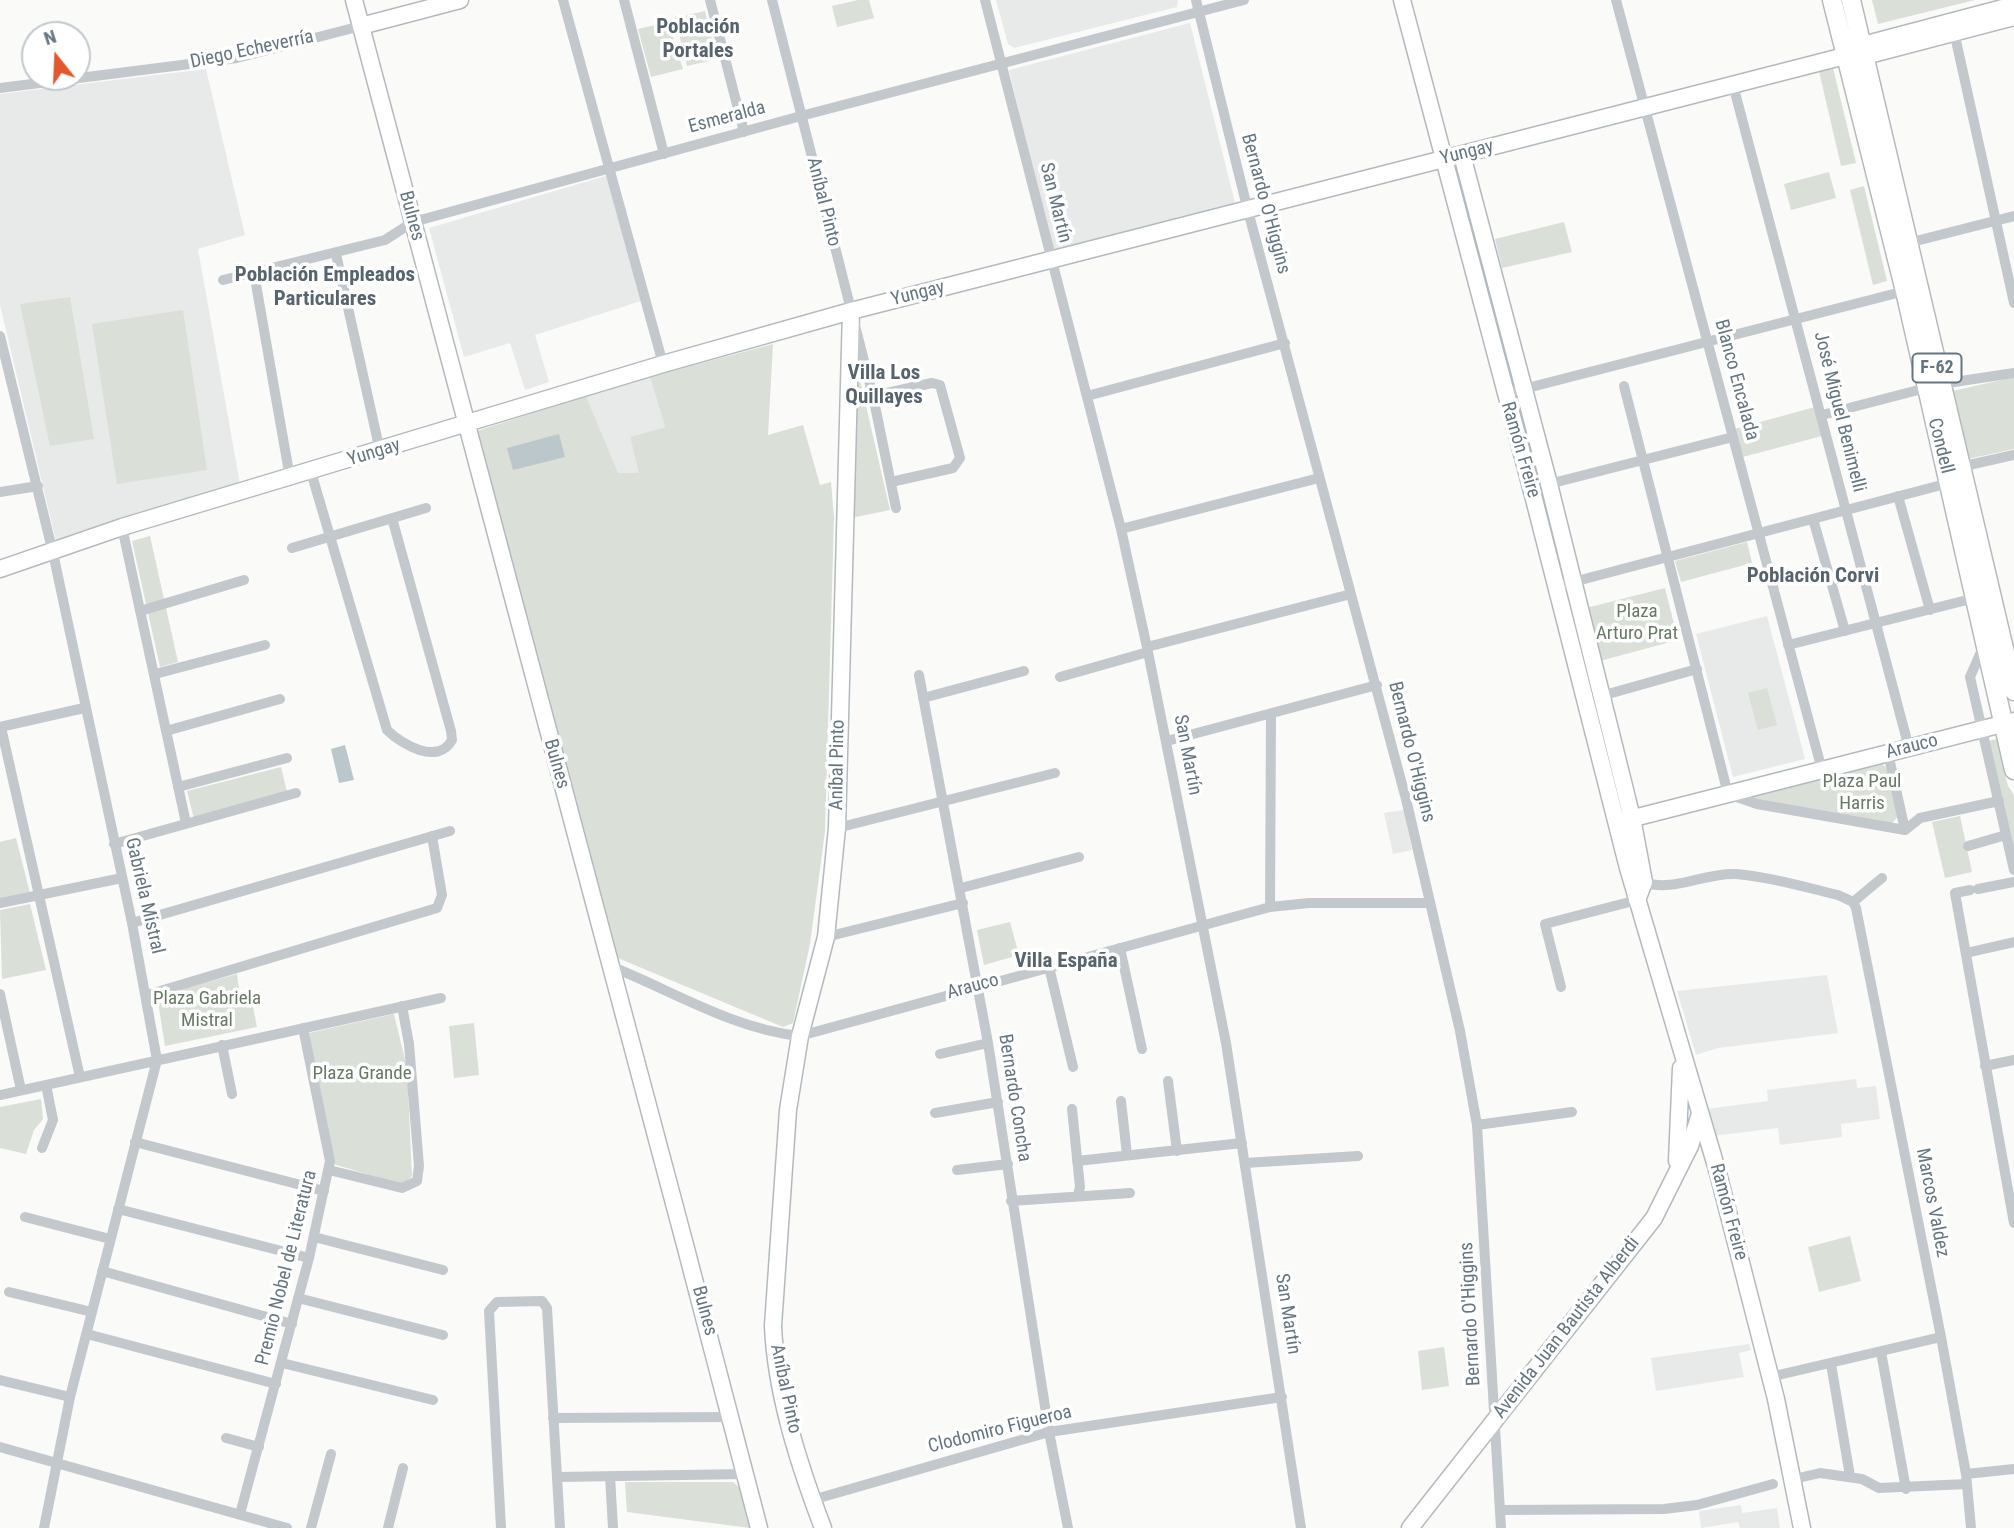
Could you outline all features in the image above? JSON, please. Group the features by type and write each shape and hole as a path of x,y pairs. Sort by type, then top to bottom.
{"main road":[{"name":"Condell","path":"1832,0 1905,291 1960,467 2014,691"},
{"name":"Condell","path":"1851,0 1908,243 1949,483 1984,645 2009,723 2014,770"}],"street":[{"name":"Bulnes","path":"354,0 759,1528"},
{"name":"Diego Echeverría","path":"0,88 237,58 460,0"},
{"path":"563,0 663,364"},
{"path":"624,0 664,154"},
{"path":"710,0 744,132"},
{"name":"Aníbal Pinto","path":"772,0 850,311 836,828 826,937 800,1036 788,1110 773,1326 775,1361 812,1500 823,1528"},
{"name":"San Martín","path":"985,0 1121,529 1148,649 1226,1043 1301,1528"},
{"name":"Bernardo O'Higgins","path":"1196,0 1248,211 1377,685 1460,1031 1477,1125 1492,1331 1494,1421 1501,1528"},
{"name":"Esmeralda","path":"223,280 385,240 413,222 801,116 1244,0"},
{"name":"Ramón Freire","path":"1402,0 1504,394 1534,499 1554,587 1644,881"},
{"name":"Blanco Encalada","path":"1616,0 1822,770"},
{"name":"Yungay","path":"1953,27 2014,5"},
{"name":"Yungay","path":"0,569 122,527 468,425 663,364 850,311 1248,211 1953,27 2014,17"},
{"path":"1953,27 1994,221 2011,275 2014,303"},
{"name":"José Miguel Benimelli","path":"1733,85 1878,623 1909,748"},
{"name":"Ramón Freire","path":"1462,155 1549,484 1601,696 1624,820 1628,868 1710,1147 1770,1377 1794,1479 1802,1528"},
{"path":"1908,243 2014,216"},
{"path":"336,254 380,451"},
{"path":"254,273 290,478"},
{"path":"1504,394 1905,291"},
{"path":"850,311 873,396 896,508"},
{"name":"Gabriela Mistral","path":"0,336 53,552 147,995 157,1060 70,1397 44,1528"},
{"path":"1087,396 1284,343"},
{"path":"1822,415 1933,386 2014,373"},
{"path":"873,396 932,383 940,385 958,464 891,482"},
{"path":"1624,386 1728,794 1757,804 1905,830 1920,818 1999,801"},
{"path":"1549,484 1733,437"},
{"path":"1960,467 2014,455"},
{"path":"311,472 387,730 398,741 428,752 448,747 451,731 393,518"},
{"path":"1121,529 1320,478"},
{"path":"1554,587 1949,483"},
{"path":"0,492 38,486"},
{"path":"1898,496 1930,610"},
{"path":"292,548 426,508"},
{"path":"1813,519 1845,631"},
{"path":"122,527 186,823"},
{"path":"141,611 244,580"},
{"path":"1060,677 1148,649 1351,594"},
{"path":"1788,645 1975,598"},
{"path":"155,674 265,645"},
{"path":"1984,645 1970,677 2014,870"},
{"path":"1601,696 1697,668"},
{"path":"923,698 1024,671"},
{"name":"Bernardo Concha","path":"919,675 961,888 998,1102 1049,1432 1068,1528"},
{"path":"1167,741 1377,685"},
{"path":"166,731 280,699"},
{"path":"80,1077 0,727 84,708"},
{"path":"1270,907 1271,714"},
{"name":"Arauco","path":"1624,820 2009,723"},
{"path":"1888,753 1905,830"},
{"path":"178,787 287,758"},
{"path":"836,828 1055,773"},
{"path":"114,844 296,793"},
{"path":"132,923 450,831"},
{"path":"1968,846 2006,835"},
{"path":"147,995 437,908 442,895 432,836"},
{"path":"961,888 1079,857"},
{"path":"1628,868 1644,881 1662,886 1709,876 1735,874 1838,895 1853,902 1882,878"},
{"path":"0,903 122,878"},
{"path":"1561,987 1545,923 1637,900 1644,881"},
{"path":"2014,882 1955,893 1985,1066 2009,1174 2014,1223"},
{"name":"Marcos Valdez","path":"1853,902 1859,919 1941,1337 1966,1479 1971,1528"},
{"path":"826,937 963,903"},
{"name":"Arauco","path":"610,966 732,1018 773,1033 800,1036 1270,907 1309,903 1430,903"},
{"path":"1966,953 2014,942"},
{"path":"1120,948 1142,1049"},
{"path":"1049,967 1073,1067"},
{"path":"0,994 22,1090"},
{"path":"0,1095 441,998"},
{"path":"329,1170 402,1188 417,1181 419,1166 409,1044 402,1006"},
{"name":"Premio Nobel de Literatura","path":"240,1514 282,1363 329,1170 331,1153 303,1028"},
{"path":"1675,1177 1681,1087 1677,1038"},
{"path":"940,1054 988,1043"},
{"path":"222,1045 232,1094"},
{"path":"1985,1066 2014,1060"},
{"path":"1168,1081 1177,1151"},
{"path":"42,1148 52,1120 46,1085"},
{"path":"1121,1101 1127,1155"},
{"path":"935,1113 998,1102"},
{"path":"1072,1109 1080,1187 1078,1195"},
{"path":"1477,1125 1572,1112"},
{"name":"Avenida Juan Bautista Alberdi","path":"1410,1528 1654,1218 1690,1146 1700,1114"},
{"path":"135,1142 324,1191"},
{"path":"1077,1160 1242,1143"},
{"path":"1690,1146 1710,1147"},
{"path":"1245,1163 1358,1156"},
{"path":"957,1170 1008,1164"},
{"path":"1012,1201 1130,1193"},
{"path":"118,1209 309,1258"},
{"path":"25,1217 110,1239"},
{"path":"314,1237 443,1270"},
{"path":"102,1272 292,1324"},
{"path":"9,1292 92,1312"},
{"path":"298,1298 443,1335"},
{"path":"501,1528 489,1314 492,1304 534,1300 546,1306 559,1528"},
{"path":"87,1334 276,1384"},
{"path":"1770,1377 1941,1337"},
{"path":"1881,1352 1906,1489"},
{"path":"282,1363 433,1400"},
{"path":"1831,1364 1850,1476"},
{"path":"0,1380 70,1397"},
{"name":"Clodomiro Figueroa","path":"812,1500 1049,1432 1282,1397"},
{"path":"553,1418 732,1418"},
{"path":"226,1437 259,1447"},
{"path":"0,1447 240,1514 272,1526 287,1528"},
{"path":"311,1528 331,1454"},
{"path":"388,1528 403,1468"},
{"path":"1794,1479 1820,1473 1850,1476 1879,1488 1906,1489 2014,1469"},
{"path":"557,1477 745,1474"},
{"path":"610,1476 613,1528"},
{"path":"1501,1510 1664,1509 1697,1506 1773,1484"}],"shaded area":[{"path":"996,0 1178,0 1177,7 1014,48 1008,44"},
{"path":"1190,23 1236,207 1053,252 1009,70"},
{"path":"206,69 245,235 198,249 240,484 56,541 0,305 0,94 25,91 91,91 91,83"},
{"path":"609,175 641,301 535,335 549,382 525,390 510,343 464,357 429,228"},
{"path":"650,377 665,427 630,437 640,473 618,474 586,396"},
{"path":"559,434 565,457 513,470 507,448"},
{"path":"1767,616 1805,759 1733,777 1696,634"},
{"path":"345,745 354,780 339,783 331,749"},
{"path":"1404,810 1412,850 1393,854 1384,813"},
{"path":"1827,975 1838,1033 1718,1048 1696,1055 1677,991"},
{"path":"1856,1079 1857,1088 1876,1086 1880,1119 1841,1124 1842,1137 1780,1145 1778,1128 1713,1136 1706,1109 1768,1101 1767,1090"},
{"path":"1749,1344 1751,1350 1739,1353 1744,1377 1656,1391 1651,1358"},
{"path":"1741,1505 1742,1513 1777,1508 1780,1528 1740,1528 1738,1522 1701,1528 1699,1511"}],"green space":[{"path":"869,0 874,18 837,27 832,6"},
{"path":"1872,0 1975,0 1878,24"},
{"path":"705,11 717,59 687,66 675,18"},
{"path":"668,22 683,69 651,77 638,29"},
{"path":"1833,68 1856,163 1841,166 1819,71"},
{"path":"1829,172 1836,198 1791,210 1784,184"},
{"path":"1864,186 1887,281 1873,285 1850,190"},
{"path":"1564,222 1572,252 1502,268 1495,239"},
{"path":"70,297 94,439 50,446 20,304"},
{"path":"183,310 207,470 117,484 92,324"},
{"path":"773,344 768,435 803,425 820,485 831,482 834,518 825,831 810,944 793,1023 783,1027 613,956 477,431 586,396 618,473 639,473 630,437 665,427 650,377"},
{"path":"855,358 890,510 851,518"},
{"path":"2014,377 2014,449 1968,459 1953,391"},
{"path":"1815,407 1822,436 1739,458 1731,430"},
{"path":"150,536 178,662 160,667 132,541"},
{"path":"1747,542 1752,563 1681,582 1675,561"},
{"name":"Plaza Arturo Prat","path":"1665,588 1678,640 1600,661 1586,608"},
{"path":"1767,688 1777,725 1758,730 1748,693"},
{"path":"2001,738 2004,748 2001,759 2008,786 2014,795 2014,852 1988,741"},
{"name":"Plaza Paul Harris","path":"1879,762 1886,767 1898,816 1890,826 1752,799 1751,795"},
{"path":"281,767 287,792 194,819 187,791"},
{"path":"1960,816 1972,872 1945,878 1932,822"},
{"path":"16,838 30,893 0,899 0,842"},
{"path":"30,904 46,970 2,979 0,910"},
{"path":"1010,922 1019,955 984,965 977,930"},
{"name":"Plaza Gabriela Mistral","path":"237,974 240,997 251,996 257,1027 165,1046 157,996"},
{"name":"Plaza Grande","path":"394,1014 407,1068 412,1176 403,1185 333,1164 309,1033"},
{"path":"474,1023 479,1075 454,1078 449,1026"},
{"path":"41,1099 43,1119 34,1130 26,1154 0,1148 0,1107"},
{"path":"1850,1236 1861,1281 1819,1292 1808,1247"},
{"path":"1444,1347 1449,1386 1422,1390 1418,1351"},
{"path":"625,1482 733,1482 740,1488 750,1528 627,1512"}],"district":[{"name":"Población Portales","path":"698,40"},
{"name":"Población Empleados Particulares","path":"325,288"},
{"name":"Villa Los Quillayes","path":"884,386"},
{"name":"Población Corvi","path":"1813,577"},
{"name":"Villa España","path":"1066,962"}]}
